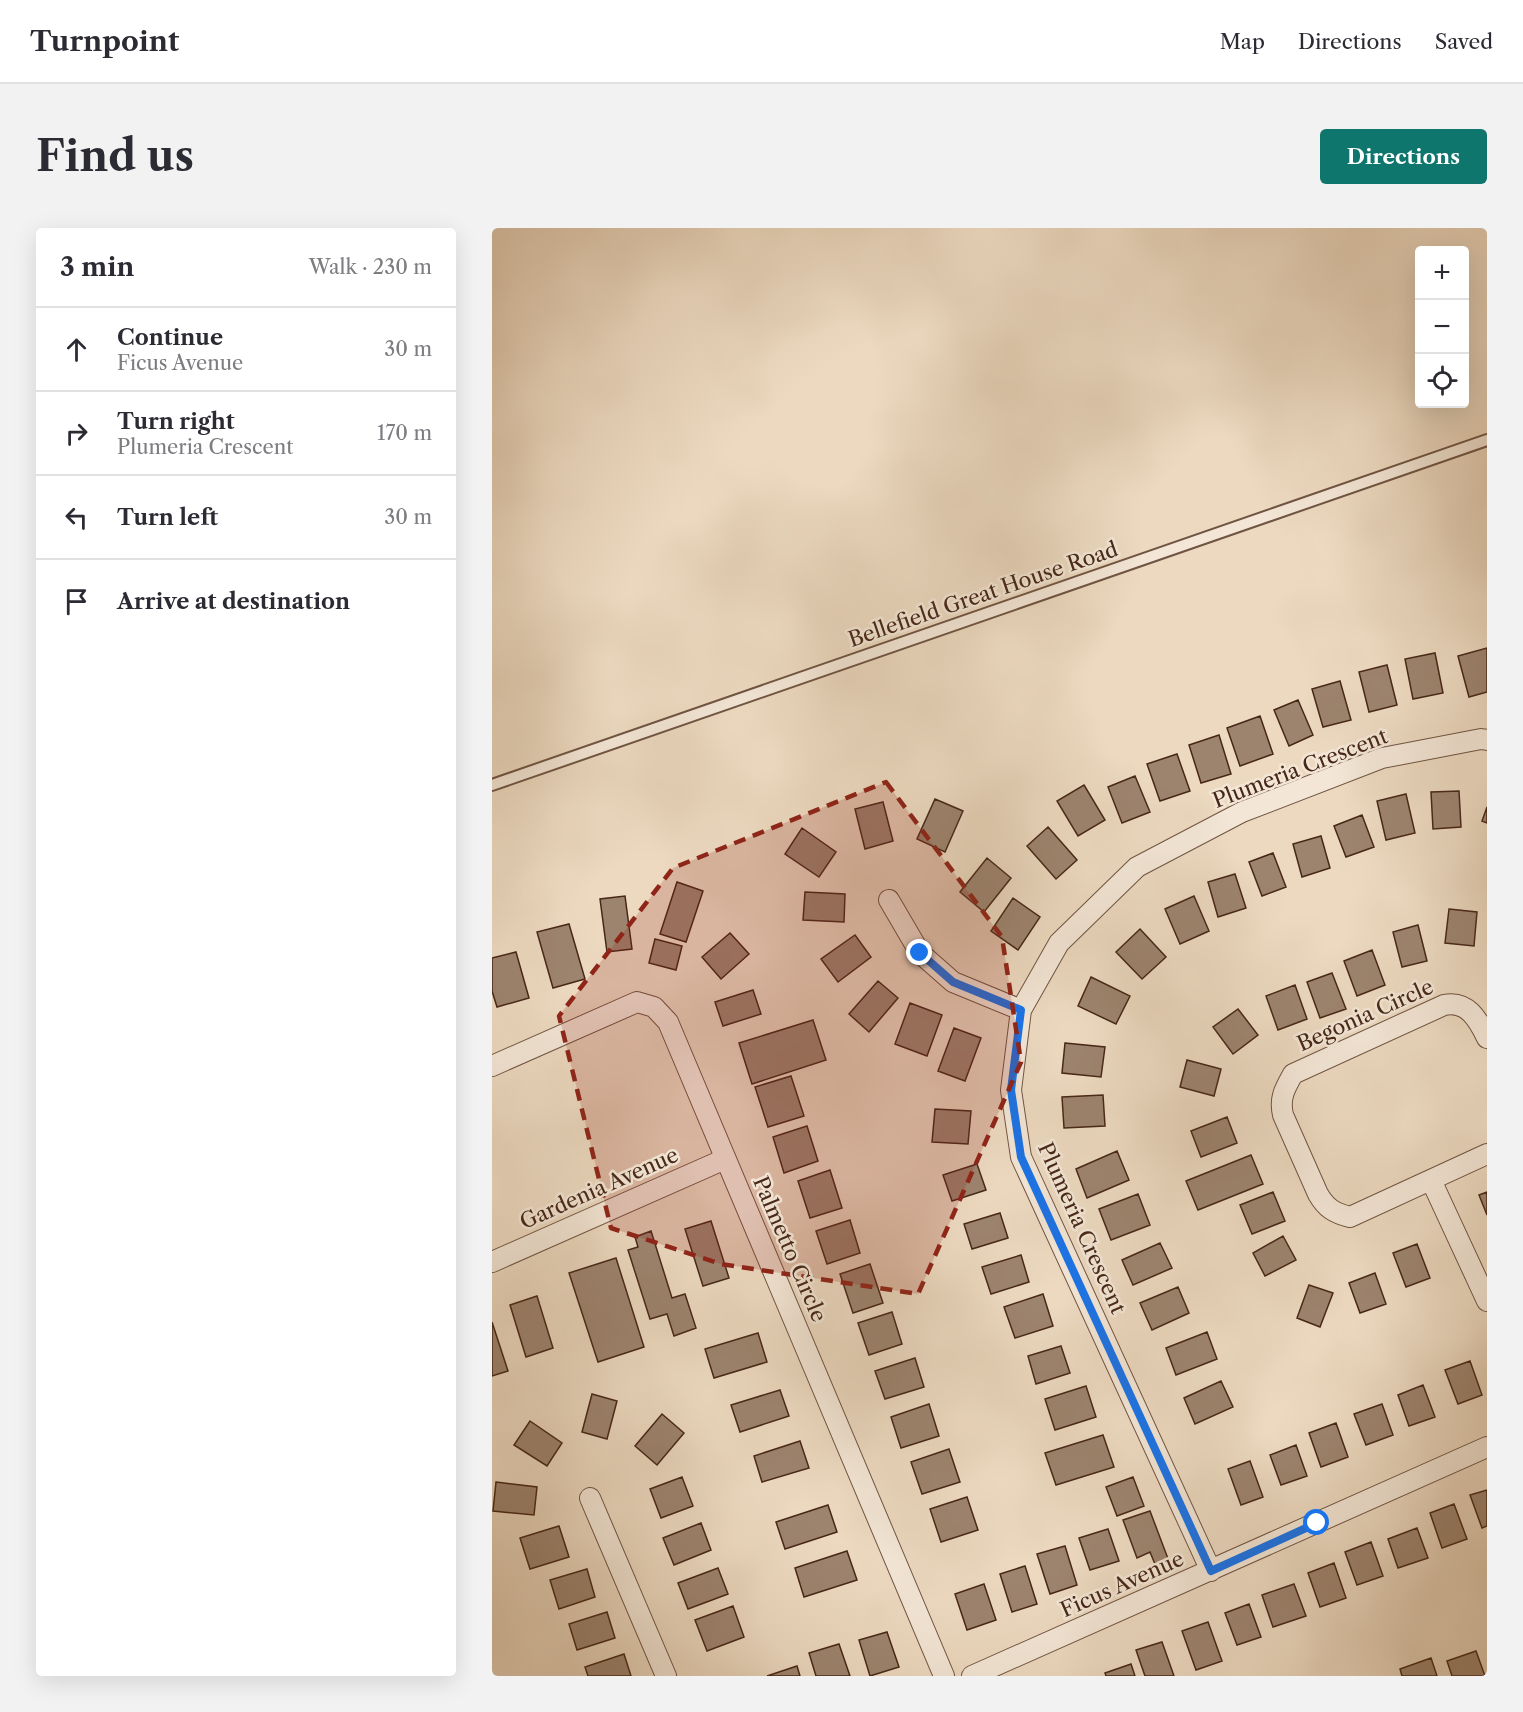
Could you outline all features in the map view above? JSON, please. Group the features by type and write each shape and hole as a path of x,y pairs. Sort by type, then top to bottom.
{"street":[{"name":"Plumeria Crescent","path":"1211,1571 1021,1157 1011,1090 1021,1010 1059,943 1137,867 1242,812 1382,758 1481,739 1487,740"},
{"path":"889,900 920,953 953,982 1021,1010"},
{"name":"Palmetto Circle","path":"492,1066 637,1002 654,1007 668,1022 944,1676"},
{"name":"Begonia Circle","path":"1487,1038 1477,1018 1470,1011 1453,1003 1443,1005 1293,1074 1282,1095 1283,1115 1318,1194 1331,1211 1350,1217 1487,1154"},
{"name":"Gardenia Avenue","path":"492,1262 725,1159"},
{"path":"1431,1180 1487,1302"},
{"name":"Ficus Avenue","path":"972,1676 1487,1447"},
{"path":"590,1497 666,1676"}],"lane":[{"name":"Bellefield Great House Road","path":"492,785 1487,440"}],"highlighted area":[{"path":"886,782 1002,937 1021,1062 918,1294 721,1264 611,1228 559,1016 673,868"}],"building":[{"path":"1487,648 1487,692 1469,697 1458,656"},
{"path":"1435,653 1443,693 1413,699 1405,659"},
{"path":"1387,665 1397,705 1369,712 1359,672"},
{"path":"1340,681 1351,720 1323,727 1312,689"},
{"path":"1298,700 1313,735 1289,746 1274,710"},
{"path":"1260,716 1273,754 1240,766 1227,728"},
{"path":"1219,735 1231,774 1201,783 1189,745"},
{"path":"1177,754 1190,791 1160,801 1147,764"},
{"path":"1135,776 1150,812 1122,823 1108,787"},
{"path":"1084,785 1105,820 1078,836 1057,801"},
{"path":"1459,791 1461,827 1433,829 1431,792"},
{"path":"1406,794 1415,833 1386,840 1377,801"},
{"path":"935,799 963,811 945,852 917,839"},
{"path":"883,802 893,841 865,849 855,809"},
{"path":"1487,807 1487,823 1482,821"},
{"path":"1362,815 1374,847 1346,857 1334,826"},
{"path":"1048,827 1077,860 1056,879 1027,846"},
{"path":"802,828 836,852 819,877 785,854"},
{"path":"1321,836 1330,868 1302,877 1293,844"},
{"path":"1273,853 1286,887 1262,896 1249,862"},
{"path":"987,858 1011,878 984,912 960,892"},
{"path":"1235,874 1246,908 1218,917 1208,882"},
{"path":"677,882 703,891 686,942 660,934"},
{"path":"805,892 845,894 844,922 803,920"},
{"path":"625,896 632,949 607,952 600,899"},
{"path":"1194,896 1209,931 1180,944 1165,909"},
{"path":"1013,898 1040,917 1018,950 991,931"},
{"path":"1449,909 1477,912 1474,946 1445,943"},
{"path":"569,924 585,979 553,988 537,932"},
{"path":"1418,925 1427,961 1402,967 1393,932"},
{"path":"1140,929 1166,957 1142,979 1116,952"},
{"path":"730,933 749,954 721,979 702,957"},
{"path":"855,935 871,957 838,982 821,959"},
{"path":"655,939 682,946 676,970 649,963"},
{"path":"1372,950 1385,985 1357,996 1344,961"},
{"path":"516,952 529,998 497,1007 492,991 492,958"},
{"path":"1332,973 1346,1009 1320,1018 1307,982"},
{"path":"1091,977 1130,996 1116,1024 1078,1006"},
{"path":"878,981 898,998 869,1032 849,1014"},
{"path":"1295,985 1307,1019 1278,1030 1266,996"},
{"path":"753,990 761,1014 723,1026 715,1002"},
{"path":"910,1003 942,1015 927,1056 895,1044"},
{"path":"1238,1009 1258,1035 1233,1054 1213,1027"},
{"path":"813,1020 826,1060 752,1084 739,1043"},
{"path":"954,1028 981,1038 965,1081 938,1071"},
{"path":"1065,1043 1105,1047 1101,1077 1062,1073"},
{"path":"1187,1060 1221,1069 1214,1096 1180,1087"},
{"path":"791,1076 804,1116 768,1127 755,1087"},
{"path":"1103,1095 1105,1126 1064,1128 1062,1097"},
{"path":"935,1109 971,1111 968,1144 932,1142"},
{"path":"1227,1117 1237,1143 1201,1157 1191,1131"},
{"path":"807,1126 818,1161 784,1173 773,1137"},
{"path":"1117,1151 1129,1180 1087,1198 1076,1169"},
{"path":"1251,1155 1263,1184 1198,1210 1186,1181"},
{"path":"977,1164 986,1190 952,1201 943,1175"},
{"path":"830,1170 842,1208 810,1218 798,1181"},
{"path":"1273,1192 1285,1221 1252,1234 1240,1205"},
{"path":"1487,1192 1487,1215 1479,1195"},
{"path":"1138,1194 1150,1225 1111,1240 1099,1209"},
{"path":"1000,1213 1008,1238 972,1249 964,1224"},
{"path":"850,1220 860,1253 827,1264 816,1231"},
{"path":"711,1221 729,1278 703,1286 685,1229"},
{"path":"651,1231 672,1298 685,1294 696,1328 674,1336 667,1314 650,1319 628,1250 638,1247 635,1237"},
{"path":"1283,1236 1296,1260 1265,1276 1253,1253"},
{"path":"1160,1243 1172,1268 1133,1285 1122,1260"},
{"path":"1417,1244 1430,1278 1406,1287 1393,1253"},
{"path":"1021,1255 1029,1282 991,1294 982,1267"},
{"path":"616,1258 644,1347 598,1362 569,1273"},
{"path":"870,1264 883,1303 853,1313 840,1274"},
{"path":"1375,1273 1386,1304 1360,1313 1349,1283"},
{"path":"1309,1285 1333,1293 1320,1327 1297,1318"},
{"path":"1178,1287 1189,1313 1152,1330 1140,1303"},
{"path":"1043,1294 1053,1326 1015,1338 1004,1307"},
{"path":"537,1296 553,1348 526,1357 510,1305"},
{"path":"892,1312 902,1344 869,1355 858,1323"},
{"path":"492,1322 508,1371 492,1376"},
{"path":"1207,1332 1217,1359 1176,1375 1166,1348"},
{"path":"758,1333 767,1362 714,1378 705,1349"},
{"path":"1061,1346 1070,1373 1036,1384 1028,1356"},
{"path":"915,1358 924,1387 885,1399 875,1371"},
{"path":"1470,1361 1482,1395 1458,1404 1445,1370"},
{"path":"1221,1381 1233,1407 1195,1424 1184,1398"},
{"path":"1423,1385 1435,1417 1409,1426 1398,1395"},
{"path":"1086,1386 1096,1417 1055,1430 1045,1399"},
{"path":"780,1390 789,1416 740,1432 731,1405"},
{"path":"592,1394 617,1401 607,1439 582,1432"},
{"path":"929,1404 939,1436 901,1448 891,1417"},
{"path":"1382,1404 1393,1435 1366,1445 1354,1414"},
{"path":"662,1414 684,1433 657,1465 635,1446"},
{"path":"530,1421 562,1443 547,1466 514,1445"},
{"path":"1336,1423 1348,1457 1321,1467 1309,1433"},
{"path":"1103,1435 1114,1467 1056,1485 1045,1453"},
{"path":"800,1441 809,1468 762,1482 754,1456"},
{"path":"1296,1445 1307,1476 1281,1485 1270,1455"},
{"path":"949,1449 960,1482 922,1494 911,1462"},
{"path":"1250,1461 1263,1497 1241,1505 1228,1469"},
{"path":"682,1477 693,1506 661,1518 650,1489"},
{"path":"1133,1477 1144,1506 1117,1516 1106,1487"},
{"path":"496,1482 537,1487 534,1515 493,1511"},
{"path":"1487,1490 1487,1526 1482,1528 1470,1495"},
{"path":"967,1497 978,1530 941,1542 930,1509"},
{"path":"1454,1504 1467,1539 1442,1548 1430,1513"},
{"path":"828,1505 837,1532 785,1549 776,1522"},
{"path":"1150,1511 1170,1564 1157,1569 1150,1552 1137,1558 1123,1520"},
{"path":"701,1523 711,1550 674,1565 663,1538"},
{"path":"559,1526 569,1557 530,1569 520,1538"},
{"path":"1417,1528 1428,1558 1398,1568 1388,1539"},
{"path":"1108,1529 1119,1561 1090,1570 1079,1538"},
{"path":"1371,1542 1383,1576 1357,1585 1345,1552"},
{"path":"1065,1546 1077,1585 1050,1594 1037,1554"},
{"path":"847,1551 857,1580 804,1597 795,1568"},
{"path":"1334,1563 1346,1598 1320,1607 1308,1573"},
{"path":"1025,1566 1037,1604 1012,1612 1000,1574"},
{"path":"718,1568 728,1594 688,1609 678,1583"},
{"path":"587,1569 595,1597 559,1609 550,1580"},
{"path":"984,1584 996,1620 967,1630 955,1594"},
{"path":"1294,1584 1306,1616 1273,1627 1262,1595"},
{"path":"1249,1604 1261,1637 1237,1645 1225,1613"},
{"path":"733,1606 744,1637 707,1651 695,1620"},
{"path":"607,1612 615,1638 577,1650 569,1624"},
{"path":"1208,1622 1222,1661 1196,1670 1182,1631"},
{"path":"887,1632 899,1667 870,1676 859,1640"},
{"path":"1162,1642 1174,1676 1145,1676 1136,1650"},
{"path":"839,1644 850,1676 816,1676 809,1653"},
{"path":"1476,1651 1485,1676 1452,1676 1447,1661"},
{"path":"624,1654 631,1676 588,1676 585,1667"},
{"path":"1431,1658 1437,1676 1402,1676 1400,1669"},
{"path":"1131,1664 1135,1676 1106,1676 1105,1673"},
{"path":"797,1666 800,1676 767,1676"}],"route":[{"path":"920,953 953,982 1021,1010 1011,1090 1021,1157 1211,1571 1317,1523"}]}
